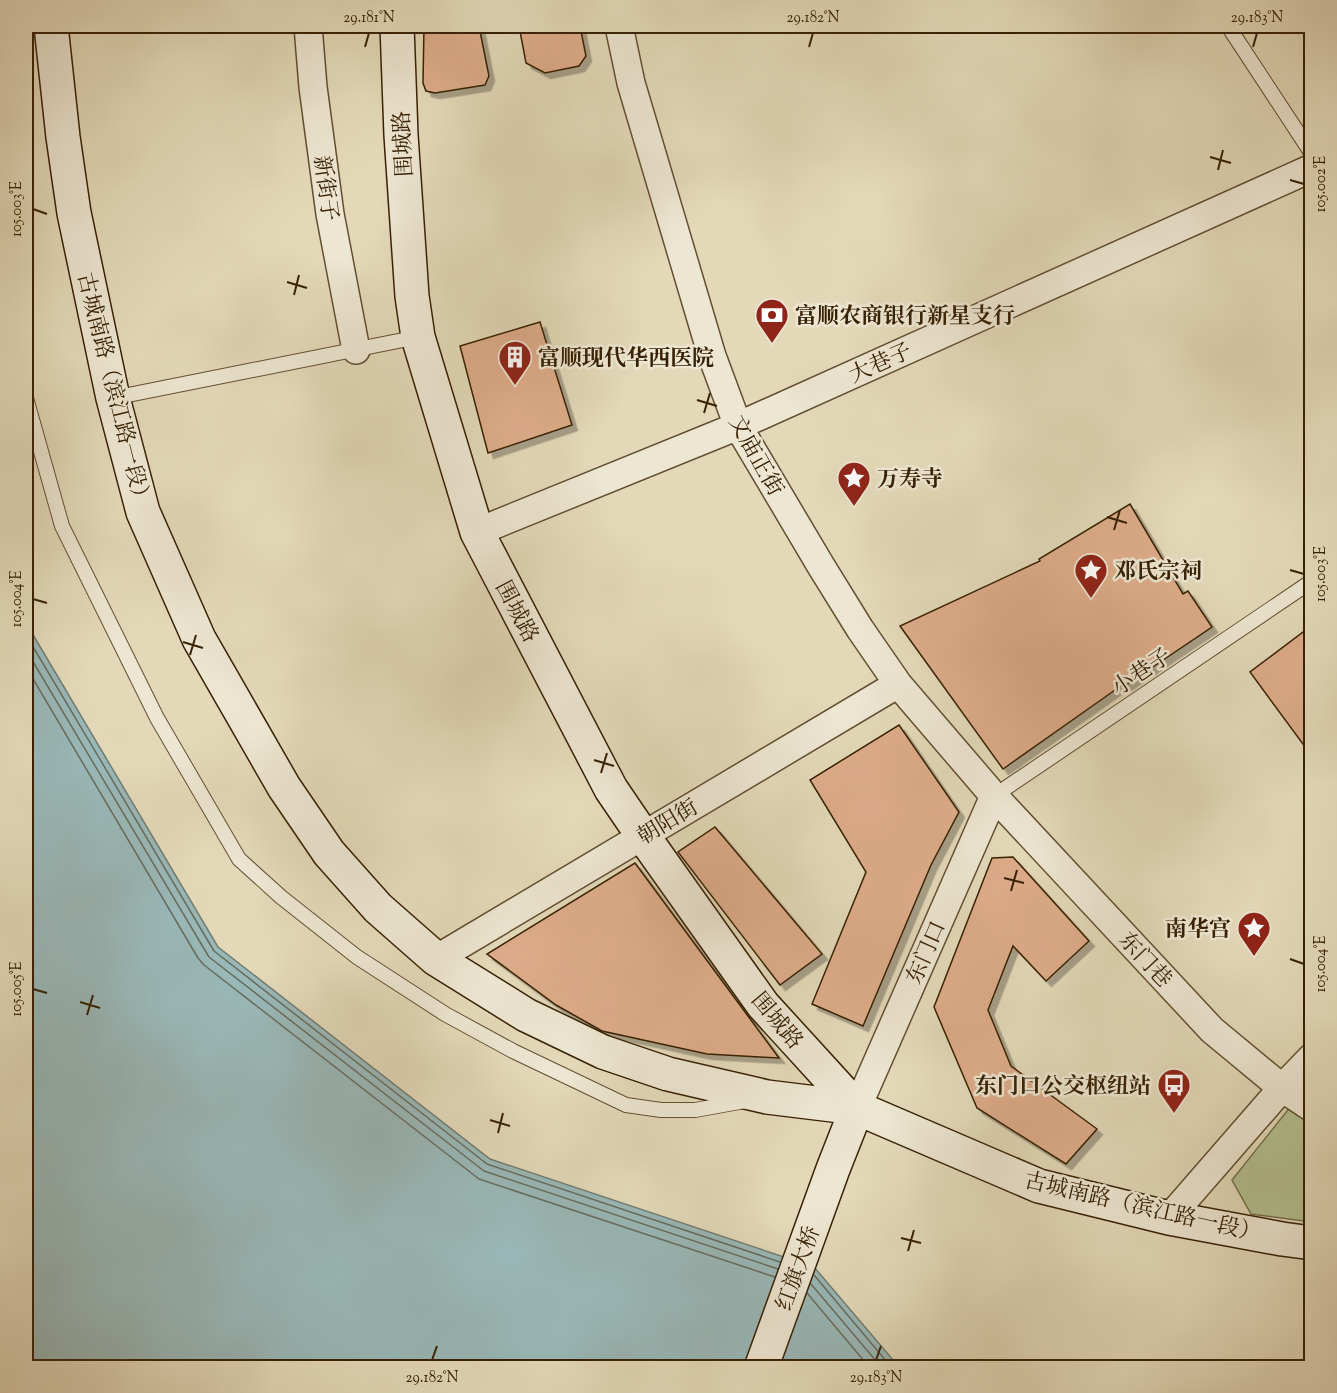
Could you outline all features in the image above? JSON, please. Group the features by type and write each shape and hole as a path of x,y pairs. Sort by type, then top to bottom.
{"street":[{"name":"古城南路（滨江路一段）","path":"51,26 74,213 113,398 143,512 199,639 284,787 329,853 378,908 436,959 526,1015 603,1052 668,1074 767,1097 857,1108 1040,1186 1169,1218 1311,1243"},
{"name":"新街子","path":"308,26 313,87 330,214 356,350"},
{"name":"围城路","path":"397,26 401,146 412,296 418,337 477,532 611,789 763,1005 857,1108"},
{"name":"文庙正街","path":"619,26 631,83 712,356 738,426 821,566 898,684 994,796"},
{"name":"大巷子","path":"477,532 738,426 1311,168"},
{"name":"朝阳街","path":"436,959 898,684"},
{"name":"东门巷","path":"994,796 1212,1030 1282,1088 1311,1108"},
{"name":"东门口","path":"857,1108 994,796"},
{"path":"1169,1218 1311,1057"},
{"name":"红旗大桥","path":"761,1368 857,1108"}],"lane":[{"path":"1228,26 1311,154"},
{"path":"113,398 418,337"},
{"path":"26,398 62,526 157,718 239,859 280,897 357,957 445,1014 513,1051 626,1105 661,1110 695,1110 767,1097"},
{"name":"小巷子","path":"994,796 1311,581"}],"green space":[{"path":"1291,1106 1311,1121 1311,1222 1251,1214 1232,1180"}],"water":[{"path":"26,623 218,947 490,1159 814,1267 899,1367 26,1367"}],"building":[{"path":"424,26 479,26 489,76 485,85 435,93 426,91 423,83"},
{"path":"519,26 580,26 586,56 579,66 545,73 526,63"},
{"name":"富顺现代华西医院","path":"540,322 572,425 488,453 460,346"},
{"path":"1130,504 1183,594 1188,591 1212,627 1126,685 1125,683 1003,769 900,626 1040,561 1039,559"},
{"path":"1311,626 1311,755 1250,672"},
{"path":"899,725 959,812 931,865 863,1026 812,1004 866,872 810,780"},
{"path":"715,827 822,954 780,985 678,852"},
{"path":"1013,857 1089,941 1046,981 1013,946 988,1010 1011,1066 1097,1129 1066,1164 977,1108 934,1007 992,858"},
{"path":"635,863 779,1058 707,1054 602,1031 556,1005 487,954"}],"place":[{"name":"富顺农商银行新星支行","path":"772,344"},
{"name":"富顺现代华西医院","path":"515,386"},
{"name":"万寿寺","path":"854,507"},
{"name":"邓氏宗祠","path":"1091,599"},
{"name":"南华宫","path":"1254,957"},
{"name":"东门口公交枢纽站","path":"1174,1114"}]}
